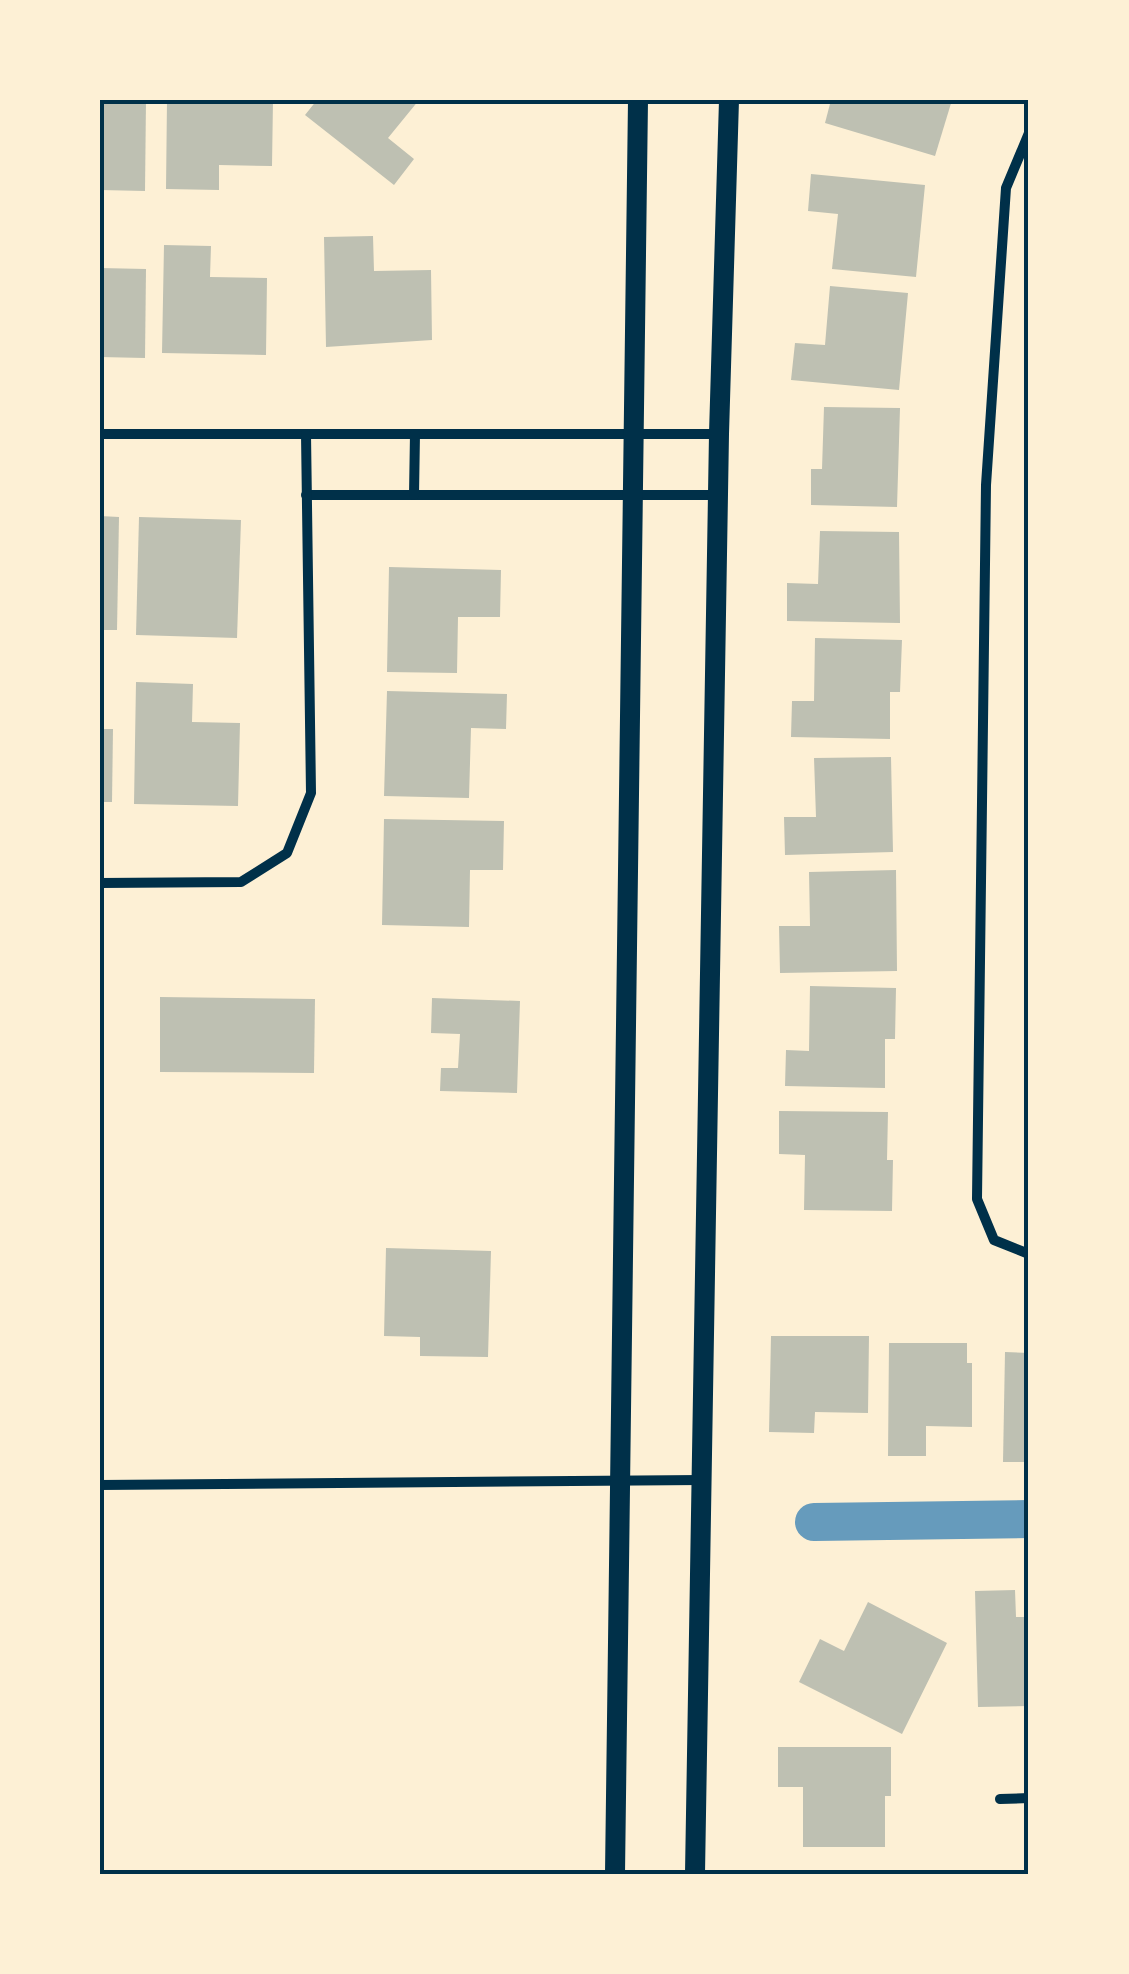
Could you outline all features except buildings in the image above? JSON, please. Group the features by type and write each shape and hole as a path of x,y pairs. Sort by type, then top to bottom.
{"main road":[{"path":"614,1874 638,100"},
{"path":"695,1874 719,434 729,100"}],"street":[{"path":"1029,133 1006,188 986,485 977,1199 994,1240 1029,1254"},
{"path":"100,434 719,434"},
{"path":"100,883 241,882 287,854 311,793 306,434"},
{"path":"414,495 415,434"},
{"path":"306,495 718,495"},
{"path":"100,1485 702,1480"},
{"path":"1000,1799 1029,1798"}],"waterway":[{"path":"814,1522 1029,1519"}]}
